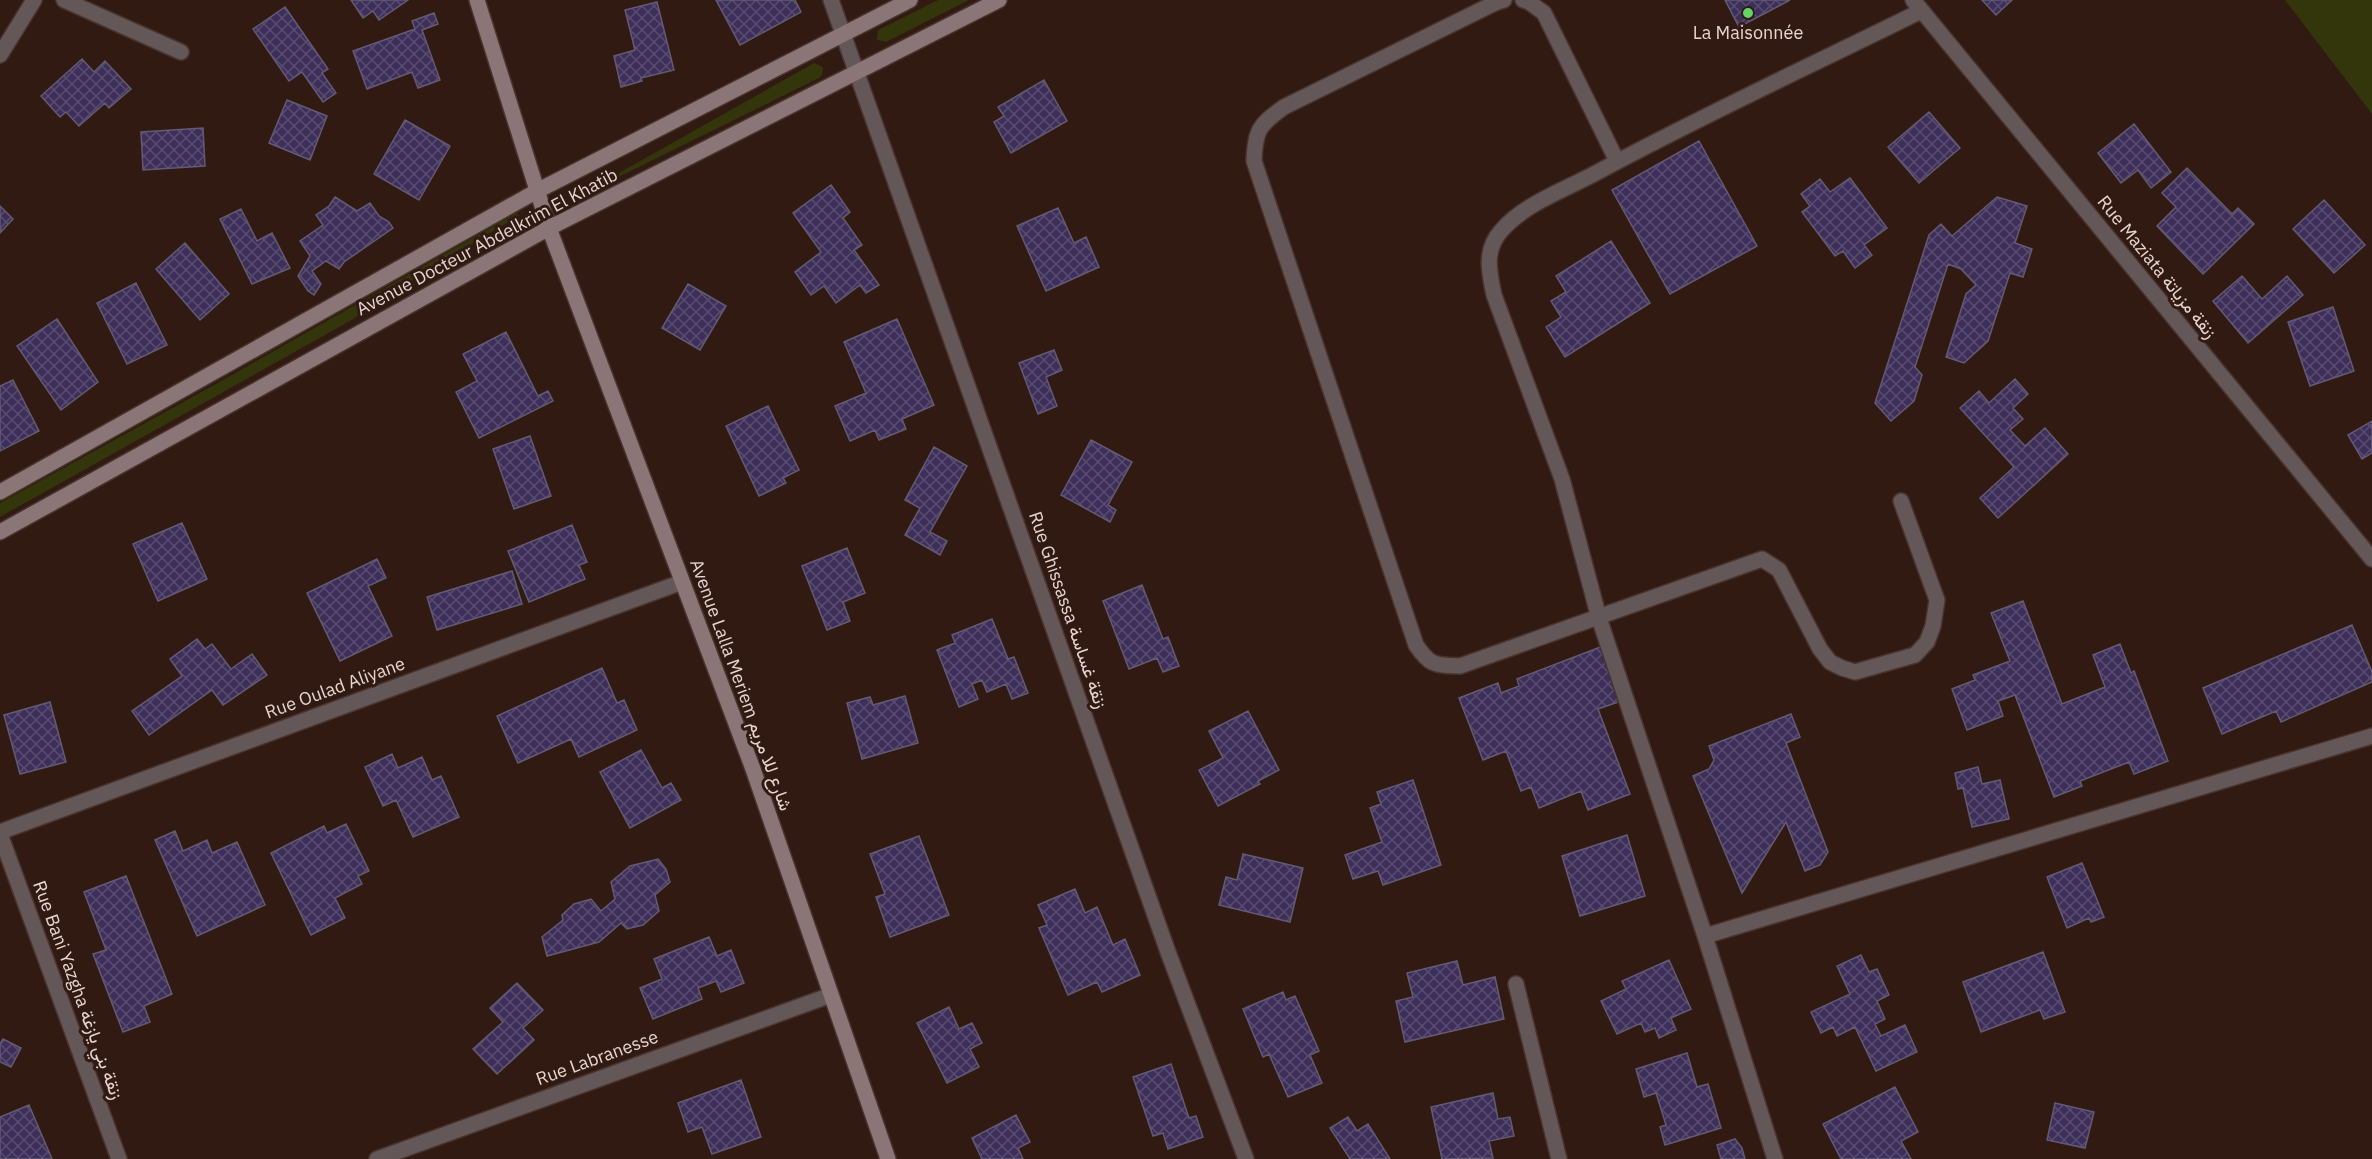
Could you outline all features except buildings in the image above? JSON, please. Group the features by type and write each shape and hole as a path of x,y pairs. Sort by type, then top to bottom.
{"main road":[{"name":"Avenue Lalla Meriem شارع للا مريم","path":"477,0 549,228 753,769 888,1159"},
{"name":"Avenue Docteur Abdelkrim El Khatib","path":"0,492 537,191 910,0"},
{"name":"Avenue Docteur Abdelkrim El Khatib","path":"0,532 549,228 999,0"}],"street":[{"path":"0,55 34,0"},
{"path":"64,0 181,52"},
{"name":"Rue Ghissassa زنقة غساسة","path":"831,0 1168,952 1246,1159"},
{"path":"1504,0 1284,107 1263,123 1255,141 1254,161 1413,633 1424,657 1435,665 1460,666 1762,559 1779,570 1820,649 1830,662 1856,672 1915,655 1927,642 1933,626 1937,600 1901,501"},
{"path":"1523,0 1544,13 1617,161"},
{"path":"1775,1159 1705,936 1599,618 1562,480 1494,295 1487,267 1491,246 1500,231 1519,214 1917,6"},
{"name":"Rue Maziata زنقة مزياتة","path":"1917,6 2372,559"},
{"name":"Rue Oulad Aliyane","path":"0,833 682,582"},
{"path":"1705,936 2372,736"},
{"name":"Rue Bani Yazgha زنقة بني يازغة","path":"0,833 118,1159"},
{"path":"1516,984 1559,1159"},
{"name":"Rue Labranesse","path":"377,1159 831,995"}],"shaded area":[{"path":"938,0 969,0 886,42 877,40 878,30"},
{"path":"2285,0 2372,0 2372,114"},
{"path":"814,63 823,67 819,78 562,205"},
{"path":"517,213 519,216 441,262 350,321 0,517 0,503"}],"place":[{"name":"La Maisonnée","path":"1748,13"}]}
